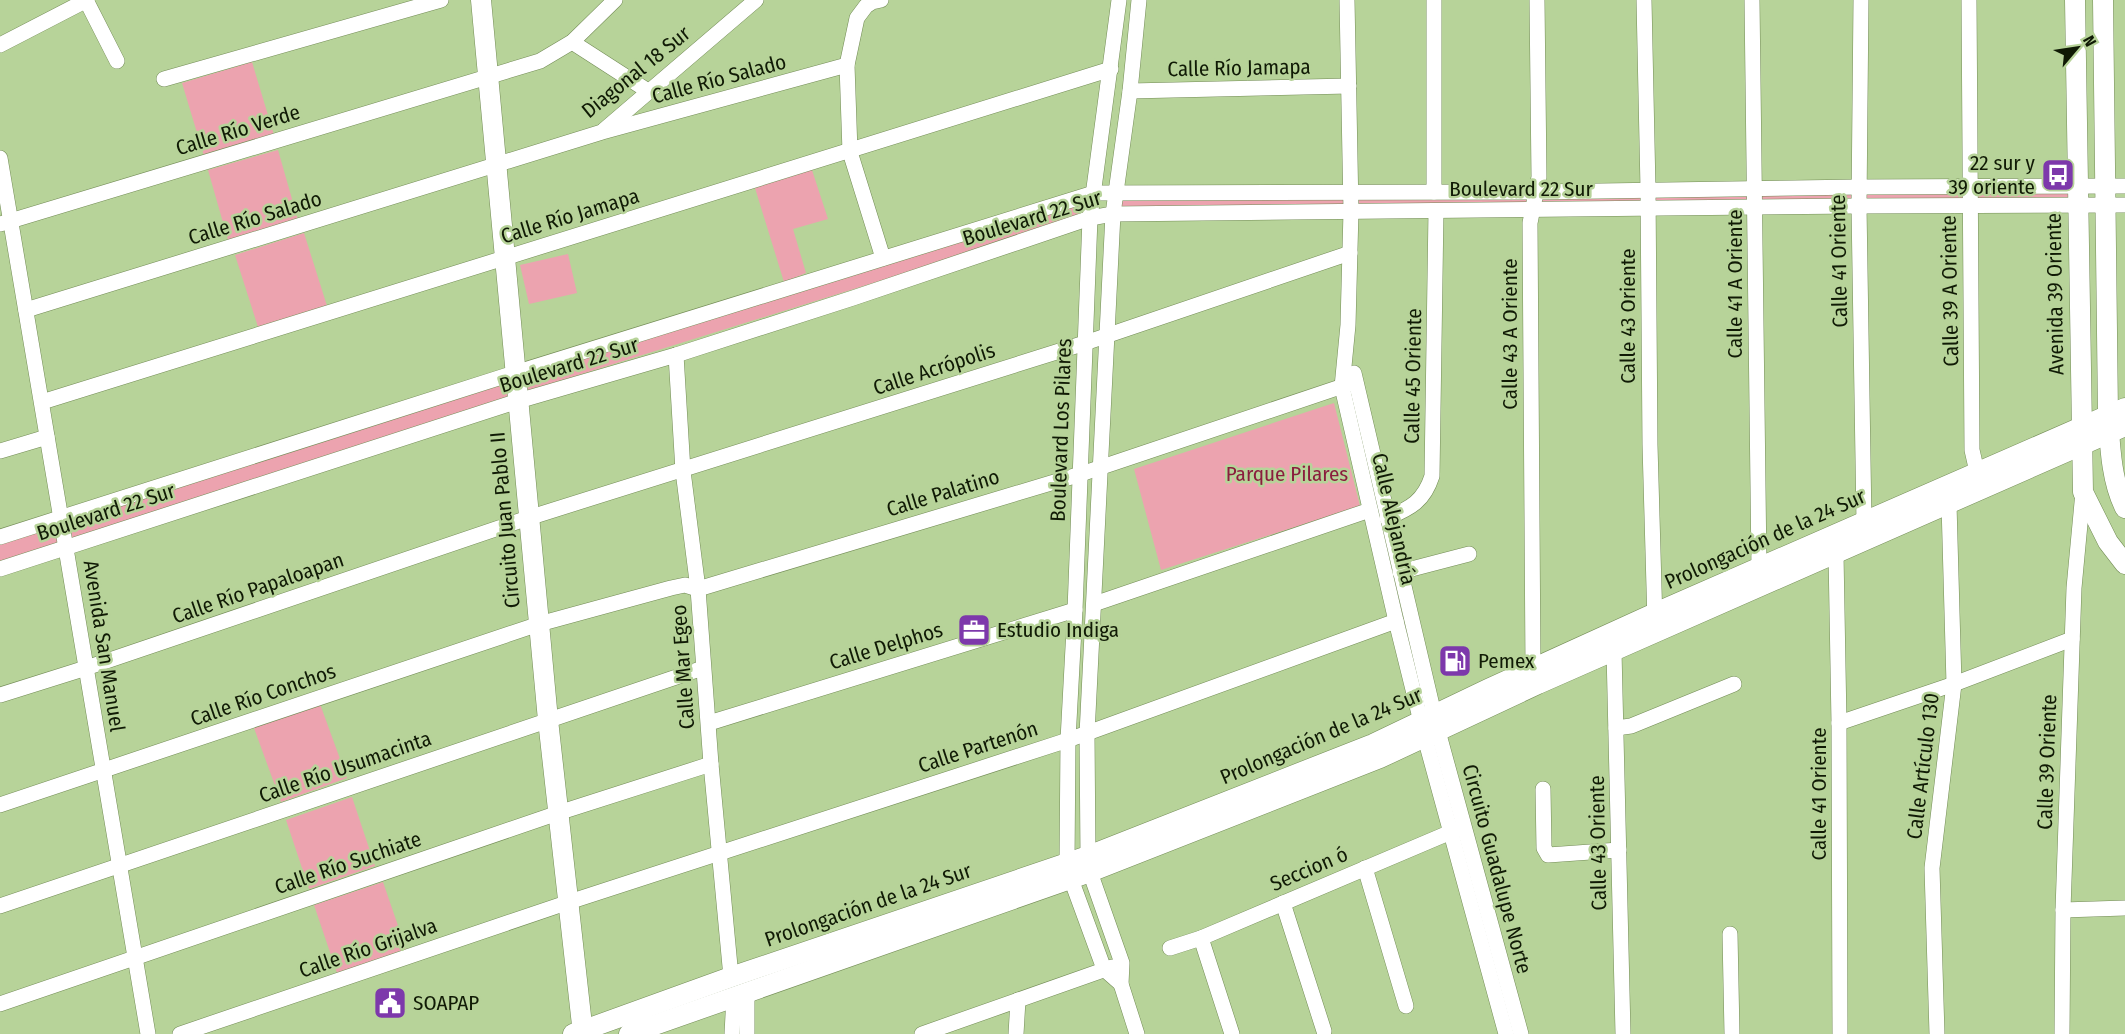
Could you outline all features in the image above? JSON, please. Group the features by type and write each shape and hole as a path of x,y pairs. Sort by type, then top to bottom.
{"main road":[{"name":"Circuito Juan Pablo II","path":"481,0 538,624 569,902 580,1033"},
{"name":"Avenida 39 Oriente","path":"2075,0 2083,492"},
{"path":"2103,0 2115,196 2117,420 2115,476 2125,508"},
{"name":"Prolongación de la 24 Sur","path":"628,1034 1089,864 1373,744 1430,726 1539,684 1614,651 1655,623 1759,568 1949,504 2117,420"},
{"name":"Prolongación de la 24 Sur","path":"1430,726 1533,668 1836,554 1866,531 1977,472 2081,436"},
{"path":"2083,492 2108,542 2125,564"},
{"name":"Prolongación de la 24 Sur","path":"580,1033 731,977 1069,871"}],"street":[{"path":"0,45 87,0 117,61"},
{"path":"164,79 441,0"},
{"name":"Diagonal 18 Sur","path":"496,166 602,132 756,0"},
{"path":"881,0 866,6 857,18 847,65 850,152 883,258"},
{"name":"Boulevard Los Pilares","path":"1069,871 1068,740 1090,218 1119,0"},
{"name":"Boulevard Los Pilares","path":"1122,963 1089,864 1087,734 1113,214 1130,91 1139,0"},
{"name":"Calle Alejandría","path":"1347,0 1351,192 1348,384 1370,510 1396,621 1430,726"},
{"path":"1434,0 1434,192"},
{"name":"Calle 43 A Oriente","path":"1533,668 1531,210 1539,177 1537,0"},
{"name":"Calle 43 Oriente","path":"1644,0 1650,445 1655,623"},
{"name":"Calle 41 A Oriente","path":"1752,0 1759,568"},
{"name":"Calle 41 Oriente","path":"1861,0 1859,206 1866,531"},
{"name":"Calle 39 A Oriente","path":"1969,0 1972,450 1977,472"},
{"name":"Calle Río Verde","path":"6,222 540,61 572,42 607,2"},
{"path":"572,42 648,91"},
{"name":"Calle Río Salado","path":"602,132 847,65"},
{"name":"Calle Río Jamapa","path":"42,402 1111,69"},
{"name":"Calle Río Jamapa","path":"1130,91 1349,86"},
{"name":"Avenida San Manuel","path":"0,158 6,222 26,310 62,517 147,1034"},
{"name":"Calle Río Salado","path":"26,310 496,166"},
{"name":"Boulevard 22 Sur","path":"0,537 1094,193 1536,192 1970,187 2115,196"},
{"name":"Boulevard 22 Sur","path":"0,569 518,401 676,355 1090,218 1113,214 1970,206 2077,195"},
{"name":"Calle 45 Oriente","path":"1387,518 1419,501 1427,491 1432,476 1436,211"},
{"name":"Calle Acrópolis","path":"528,518 1085,343 1350,253"},
{"name":"Calle Mar Egeo","path":"676,355 682,471 698,589 702,668 731,977"},
{"name":"Calle Alejandría","path":"1348,384 1387,518 1400,572 1430,726"},
{"name":"Calle Palatino","path":"538,624 670,588 686,585 698,589 1081,474 1348,384"},
{"path":"0,451 47,437"},
{"name":"Calle 39 Oriente","path":"2062,1034 2063,910 2072,639 2074,588 2083,492"},
{"name":"Calle Artículo 130","path":"1937,1034 1933,845 1954,684 1949,504"},
{"path":"1094,604 1370,510"},
{"name":"Calle Río Papaloapan","path":"0,695 528,518"},
{"path":"1400,572 1469,554"},
{"name":"Calle 41 Oriente","path":"1836,554 1840,1034"},
{"name":"Calle Delphos","path":"708,723 1075,610"},
{"name":"Calle Partenón","path":"569,902 1087,734 1396,621"},
{"name":"Calle Río Conchos","path":"0,805 538,624"},
{"path":"1839,723 1954,684 2072,639"},
{"name":"Calle 43 Oriente","path":"1614,651 1623,1034"},
{"name":"Calle Río Usumacinta","path":"0,906 702,668"},
{"path":"1617,728 1631,726 1734,684"},
{"name":"Circuito Guadalupe Norte","path":"1430,726 1456,830 1514,1033"},
{"name":"Calle Río Suchiate","path":"0,1004 558,813 711,764"},
{"path":"1543,789 1544,848 1548,855 1619,850"},
{"name":"Seccion ó","path":"1170,948 1201,938 1456,830"},
{"path":"1365,868 1406,1006"},
{"path":"1069,871 1104,969 1121,984"},
{"name":"Calle Río Grijalva","path":"180,1034 569,902"},
{"path":"1283,903 1324,1031"},
{"path":"2063,910 2125,908"},
{"path":"1730,934 1731,1034"},
{"path":"1201,938 1233,1034"},
{"path":"925,1033 1122,963 1121,984 1137,1034"},
{"path":"732,1034 740,994"},
{"path":"740,994 747,1034"},
{"path":"1016,1034 1018,1000"}],"green space":[{"path":"252,62 274,135 204,156 182,83"},
{"path":"278,150 298,220 228,240 208,170"},
{"path":"811,167 828,219 793,229 806,273 784,282 755,188"},
{"path":"2069,192 2071,199 1118,211 1119,195"},
{"path":"1088,198 1084,217 524,392 524,378"},
{"path":"304,233 328,309 259,330 235,255"},
{"path":"568,254 577,293 529,304 520,265"},
{"path":"508,375 511,404 0,569 0,537"},
{"name":"Parque Pilares","path":"1334,403 1360,506 1161,570 1134,469"},
{"path":"320,704 347,778 281,802 254,728"},
{"path":"352,797 375,866 309,889 286,820"},
{"path":"383,882 406,949 337,973 314,905"}],"place":[{"name":"22 sur y 39 oriente","path":"2058,175"},
{"name":"Estudio Indiga","path":"974,630"},
{"name":"Pemex","path":"1455,661"},
{"name":"SOAPAP","path":"390,1003"}]}
